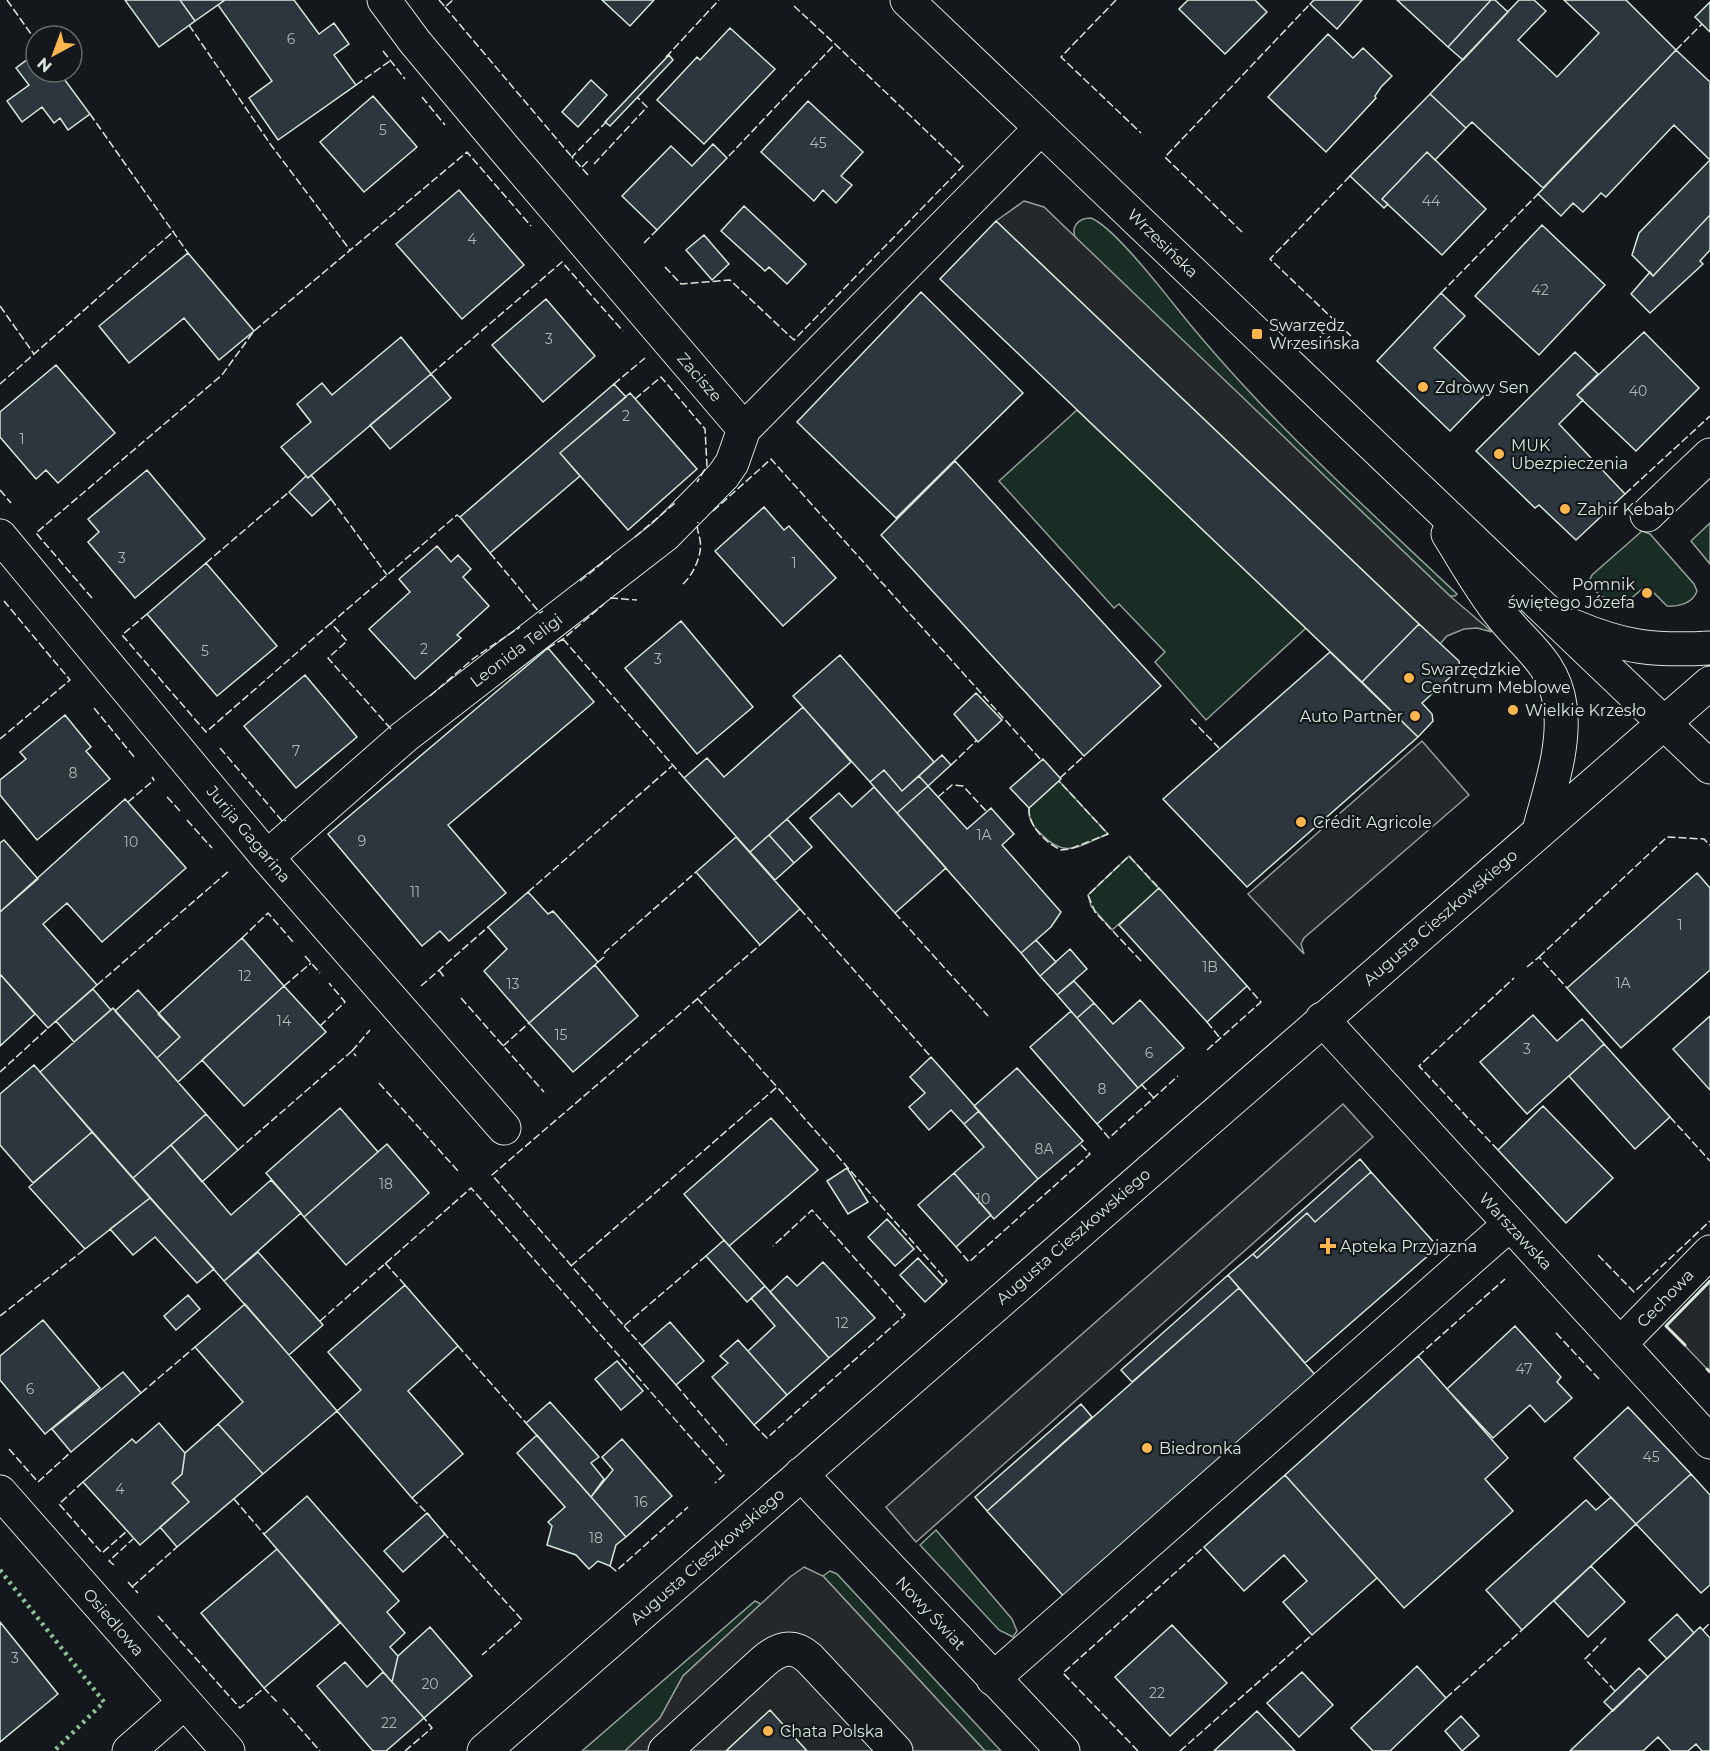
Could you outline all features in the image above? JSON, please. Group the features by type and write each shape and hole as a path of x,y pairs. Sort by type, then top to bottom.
{"street":[{"name":"Zacisze","path":"384,0 415,42 495,138 744,429"},
{"name":"Wrzesińska","path":"907,0 1710,767"},
{"path":"744,429 1041,128"},
{"name":"Leonida Teligi","path":"267,857 404,737 665,535 723,476 732,463 744,429"},
{"path":"1647,514 1710,455"},
{"name":"Wrzesińska","path":"1418,487 1501,616 1529,643 1550,674 1560,705 1560,734 1539,831"},
{"name":"Jurija Gagarina","path":"0,536 267,857 504,1128"},
{"name":"Wrzesińska","path":"1554,618 1603,639 1640,649 1710,648"},
{"name":"Augusta Cieszkowskiego","path":"485,1751 1710,683"},
{"name":"Warszawska","path":"1322,1019 1710,1442"},
{"path":"993,1679 1510,1224"},
{"name":"Cechowa","path":"1620,1344 1710,1252"},
{"name":"Nowy Świat","path":"801,1474 1063,1751"},
{"name":"Osiedlowa","path":"0,1492 228,1751"},
{"path":"665,1751 764,1661 780,1650 789,1648 809,1658 896,1751"},
{"path":"129,1751 185,1702"}],"green space":[{"path":"1091,218 1111,232 1134,256 1205,342 1273,417 1457,594 1455,596 1450,596 1076,239 1074,231 1076,224"},
{"path":"1077,410 1306,628 1206,720 1155,662 1165,652 1119,604 1114,608 999,481"},
{"path":"1710,523 1710,564 1691,541"},
{"path":"1642,531 1650,534 1694,584 1697,591 1692,599 1681,605 1667,606 1652,591 1642,589 1626,603 1603,597 1594,590 1590,579 1592,575"},
{"path":"1059,781 1108,834 1080,846 1065,848 1049,841 1037,830 1030,819 1029,808"},
{"path":"1129,856 1159,889 1112,930 1091,906 1088,895"},
{"path":"936,1530 1012,1619 1017,1631 1013,1637 999,1630 920,1545"},
{"path":"830,1571 837,1574 1001,1751 985,1751 823,1576"},
{"path":"755,1601 761,1604 683,1676 660,1718 625,1751 582,1751"}],"shaded area":[{"path":"1024,201 1044,207 1450,596 1492,632 1477,628 1464,629 1447,636 1440,644 996,221"},
{"path":"1422,741 1469,795 1304,938 1301,944 1304,954 1248,894"},
{"path":"1343,1104 1373,1137 916,1542 886,1507"},
{"path":"1710,1281 1710,1372 1666,1326"},
{"path":"804,1567 823,1576 985,1751 807,1751 770,1711 726,1751 625,1751 660,1718 683,1676 790,1577"}],"building":[{"path":"125,0 180,0 195,21 159,47"},
{"path":"180,0 225,0 195,21"},
{"path":"225,0 294,0 319,34 334,23 349,44 334,55 356,85 278,140 249,98 272,81 218,5"},
{"path":"602,0 654,0 630,26"},
{"path":"1188,0 1255,0 1267,12 1225,54 1179,9"},
{"path":"1314,0 1362,0 1337,29 1310,4"},
{"path":"1397,0 1491,0 1448,47"},
{"path":"1491,0 1495,0 1508,12 1463,60 1448,47"},
{"path":"1519,0 1534,0 1546,11 1518,40 1557,77 1599,33 1564,0 1626,0 1676,50 1543,188 1472,122 1466,128 1430,94"},
{"path":"1710,2 1710,32 1695,17"},
{"path":"730,28 775,69 704,144 657,100 697,57 700,60"},
{"path":"1328,34 1353,58 1363,48 1392,76 1381,87 1376,98 1326,152 1268,97"},
{"path":"1676,50 1710,82 1710,160 1674,125 1606,197 1601,193 1583,212 1573,203 1561,216 1538,194"},
{"path":"669,55 673,60 610,126 605,122"},
{"path":"24,62 24,78 16,68"},
{"path":"591,80 607,95 578,127 562,112"},
{"path":"68,84 90,114 68,130 60,118 54,123 42,107 22,122 7,101 29,85"},
{"path":"1430,94 1466,128 1435,160 1427,152 1382,199 1388,204 1384,208 1350,176"},
{"path":"373,96 417,147 364,192 320,142"},
{"path":"808,101 863,152 841,176 852,185 836,203 823,190 814,201 761,152"},
{"path":"713,144 727,158 657,230 622,196 671,146 692,166"},
{"path":"1427,152 1486,209 1442,255 1382,199"},
{"path":"1710,160 1710,215 1653,276 1632,255 1639,233"},
{"path":"459,190 524,265 462,319 396,244"},
{"path":"744,206 806,264 787,284 769,267 765,271 721,231"},
{"path":"1710,215 1710,250 1700,261 1703,264 1650,313 1631,294 1650,272 1653,276"},
{"path":"996,221 1419,624 1362,682 940,279"},
{"path":"1542,225 1605,285 1539,355 1475,296"},
{"path":"704,235 729,264 712,280 686,250"},
{"path":"188,253 254,331 219,360 184,318 129,363 99,326"},
{"path":"921,292 1023,393 896,518 797,422"},
{"path":"1441,293 1465,316 1434,348 1484,396 1450,431 1377,361"},
{"path":"546,299 595,356 543,402 492,345"},
{"path":"1644,332 1699,388 1636,451 1577,395"},
{"path":"401,337 431,374 308,478 281,447 311,422 297,404 322,383 332,395"},
{"path":"1575,352 1598,374 1577,395 1583,400 1559,424 1625,494 1576,540 1539,505 1535,508 1476,451"},
{"path":"56,365 115,433 58,483 46,470 36,479 0,437 0,412"},
{"path":"431,374 451,398 390,449 370,425"},
{"path":"614,384 626,397 560,453 580,476 490,553 460,517"},
{"path":"630,393 697,469 628,530 560,453"},
{"path":"955,461 1161,686 1084,756 881,535"},
{"path":"147,470 205,539 135,598 88,542 99,532 88,519"},
{"path":"311,475 331,499 312,516 289,492 306,476 308,478"},
{"path":"764,507 784,530 789,526 836,578 783,626 715,551"},
{"path":"437,546 451,562 458,555 471,569 463,577 489,606 457,635 461,638 415,679 369,629 410,592 399,579"},
{"path":"206,563 277,646 217,696 147,614"},
{"path":"681,621 753,707 697,754 625,668"},
{"name":"Swarzędzkie Centrum Meblowe","path":"1419,624 1459,661 1460,668 1422,703 1432,714 1433,721 1418,737 1362,682"},
{"path":"548,648 594,702 448,825 506,893 449,941 440,931 422,946 328,834"},
{"path":"1330,652 1418,737 1247,887 1163,799"},
{"path":"840,655 934,762 902,791 884,770 870,782 793,696"},
{"path":"305,675 357,737 296,788 244,726"},
{"path":"976,693 1002,720 978,742 954,714"},
{"path":"803,707 851,762 750,852 684,778 707,758 724,777"},
{"path":"65,715 91,747 86,751 110,779 37,840 0,795 0,780 26,759 20,752"},
{"path":"942,755 951,765 928,786 919,776"},
{"path":"1043,759 1061,779 1029,808 1010,788"},
{"path":"884,770 902,791 919,776 928,786 897,813 870,782"},
{"path":"928,786 967,829 991,808 1014,834 1002,845 1061,912 1051,927 1021,953 897,813"},
{"path":"874,787 946,868 895,913 810,818 839,793 852,807"},
{"path":"125,799 186,868 102,942 67,903 43,924 97,985 48,1028 0,974 0,912"},
{"path":"787,819 812,847 794,863 769,835"},
{"path":"769,835 794,863 775,880 750,852"},
{"path":"736,837 800,909 760,945 696,872"},
{"path":"4,840 38,879 0,912 0,843"},
{"path":"1697,873 1710,888 1710,970 1621,1048 1567,988"},
{"path":"1159,888 1247,986 1207,1022 1119,925"},
{"path":"528,892 548,914 553,911 598,962 529,1023 484,971 507,949 488,927"},
{"path":"242,938 284,986 178,1082 157,1058 180,1037 158,1014"},
{"path":"1036,940 1056,962 1040,976 1021,953"},
{"path":"1070,949 1087,969 1057,995 1040,976"},
{"path":"595,965 638,1016 573,1072 529,1023"},
{"path":"0,974 35,1014 0,1046"},
{"path":"1074,981 1094,1003 1077,1018 1057,995"},
{"path":"284,986 326,1032 244,1106 202,1060"},
{"path":"93,989 111,1010 74,1042 56,1021"},
{"path":"138,990 180,1037 157,1058 115,1011"},
{"path":"1140,1000 1184,1048 1138,1088 1077,1018 1094,1003 1113,1024"},
{"path":"113,1008 206,1114 133,1178 40,1072"},
{"path":"1071,1011 1138,1088 1097,1124 1030,1047"},
{"path":"1533,1015 1557,1041 1582,1019 1604,1044 1527,1114 1480,1062"},
{"path":"1710,1016 1710,1090 1673,1049"},
{"path":"1604,1044 1670,1117 1635,1149 1569,1076"},
{"path":"931,1057 979,1111 964,1124 951,1110 929,1130 909,1107 925,1093 910,1077"},
{"path":"34,1065 92,1132 33,1183 0,1145 0,1094"},
{"path":"1017,1068 1083,1141 1038,1179 974,1106"},
{"path":"1543,1106 1613,1178 1566,1223 1498,1150"},
{"path":"340,1108 378,1152 304,1217 266,1173"},
{"path":"979,1111 1038,1179 994,1219 954,1173 984,1147 964,1124"},
{"path":"206,1114 238,1150 202,1182 171,1145"},
{"path":"771,1118 818,1170 729,1246 684,1194"},
{"path":"92,1132 150,1198 85,1249 29,1187"},
{"path":"387,1144 429,1193 346,1265 304,1217"},
{"path":"171,1145 231,1215 271,1180 301,1213 224,1281 133,1178"},
{"path":"1360,1159 1371,1172 1315,1222 1307,1213 1257,1258 1253,1254"},
{"path":"847,1168 868,1202 848,1214 827,1181"},
{"path":"1371,1172 1438,1247 1305,1363 1228,1275 1253,1254 1257,1258 1307,1213 1315,1222"},
{"path":"954,1173 991,1215 956,1247 918,1205"},
{"path":"150,1198 214,1269 197,1283 155,1237 133,1255 110,1229"},
{"path":"887,1219 914,1249 895,1266 868,1237"},
{"path":"724,1240 765,1286 747,1302 706,1256"},
{"path":"258,1252 323,1325 289,1355 224,1281"},
{"path":"918,1258 943,1285 925,1302 900,1275"},
{"path":"823,1262 875,1318 829,1358 770,1292 787,1276 797,1286"},
{"path":"1228,1275 1239,1288 1132,1382 1121,1370"},
{"path":"405,1285 458,1346 408,1391 463,1454 412,1498 337,1411 361,1390 328,1352"},
{"path":"765,1286 829,1358 787,1395 748,1351 775,1326 751,1298"},
{"name":"Biedronka","path":"1239,1288 1317,1377 1066,1599 987,1511"},
{"path":"188,1295 200,1309 176,1330 164,1316"},
{"path":"245,1304 337,1411 263,1474 218,1424 243,1402 195,1347"},
{"path":"43,1320 100,1388 45,1434 0,1380 0,1356"},
{"path":"670,1322 704,1361 676,1385 642,1346"},
{"path":"1515,1326 1561,1377 1557,1382 1572,1398 1545,1422 1530,1405 1493,1438 1447,1389"},
{"path":"738,1340 787,1395 754,1425 712,1377 728,1363 720,1356"},
{"path":"1418,1356 1508,1458 1485,1479 1513,1511 1404,1608 1285,1475"},
{"path":"617,1361 643,1391 621,1410 595,1379"},
{"path":"123,1372 141,1393 71,1452 52,1429"},
{"path":"550,1402 599,1457 591,1463 604,1479 591,1497 526,1423"},
{"path":"1081,1404 1092,1417 987,1511 975,1497"},
{"path":"1628,1407 1691,1474 1636,1524 1574,1458"},
{"path":"159,1423 185,1453 182,1474 172,1483 189,1502 140,1545 83,1482 132,1439 136,1443"},
{"path":"218,1424 263,1474 177,1547 160,1527 189,1502 172,1483 182,1474 185,1453"},
{"path":"537,1435 626,1537 616,1545 610,1566 598,1561 589,1569 576,1555 547,1545 552,1526 548,1522 565,1507 517,1453"},
{"path":"622,1439 672,1496 626,1537 591,1497 613,1470 602,1457"},
{"path":"1691,1474 1710,1495 1710,1585 1701,1593 1636,1524"},
{"path":"1285,1475 1377,1578 1312,1635 1283,1602 1307,1581 1284,1555 1244,1591 1204,1547"},
{"path":"307,1496 399,1601 387,1612 405,1633 390,1647 398,1656 392,1682 264,1534"},
{"path":"1611,1497 1636,1524 1522,1630 1486,1590 1586,1500 1596,1510"},
{"path":"427,1513 445,1534 403,1572 384,1551"},
{"path":"277,1549 340,1623 264,1688 201,1613"},
{"path":"1591,1566 1625,1602 1588,1637 1554,1601"},
{"path":"1677,1614 1694,1633 1667,1659 1649,1640"},
{"path":"0,1622 58,1694 0,1742"},
{"path":"1172,1625 1227,1683 1170,1736 1115,1677"},
{"path":"430,1627 472,1676 424,1718 392,1682 398,1656"},
{"path":"1700,1627 1710,1638 1710,1751 1702,1751 1696,1744 1688,1751 1671,1751 1658,1737 1643,1751 1570,1751"},
{"path":"345,1662 367,1687 383,1672 424,1718 386,1751 373,1751 317,1686"},
{"path":"1417,1666 1446,1698 1390,1751 1373,1751 1351,1728"},
{"path":"1639,1668 1648,1677 1613,1711 1604,1702"},
{"path":"1302,1672 1333,1705 1299,1737 1267,1703"},
{"name":"Chata Polska","path":"770,1710 807,1751 726,1751"},
{"path":"1257,1711 1295,1751 1214,1751"},
{"path":"1461,1716 1479,1736 1462,1751 1445,1731"}],"hedge":[{"path":"0,1570 104,1702 54,1751"}],"fence":[{"path":"7,0 24,24"},
{"path":"439,0 445,7 453,0"},
{"path":"666,57 719,0"},
{"path":"1116,0 1061,57 1141,133"},
{"path":"1242,232 1165,157 1310,4"},
{"path":"794,6 835,44"},
{"path":"445,7 572,157"},
{"path":"1676,50 1702,24"},
{"path":"189,25 271,145 350,250"},
{"path":"665,267 681,284 730,280 794,340 963,166 835,44 727,158"},
{"path":"383,51 405,79"},
{"path":"356,85 390,61"},
{"path":"422,97 445,125"},
{"path":"594,164 647,107 637,97"},
{"path":"90,114 188,253"},
{"path":"588,175 572,157 607,121"},
{"path":"92,598 36,533 222,375 254,331 467,152 531,226"},
{"path":"582,167 589,160"},
{"path":"1350,176 1270,259 1351,336"},
{"path":"1441,293 1538,194"},
{"path":"644,243 657,230"},
{"path":"0,384 174,231"},
{"path":"431,374 562,262 623,331"},
{"path":"0,306 34,354"},
{"path":"614,384 645,358"},
{"path":"635,399 661,377 705,429 707,466 697,482"},
{"path":"1625,494 1710,416"},
{"path":"713,511 771,459 1041,760"},
{"path":"0,490 11,503"},
{"path":"206,563 289,492"},
{"path":"331,499 387,575"},
{"path":"635,537 675,503"},
{"path":"391,729 328,658 347,641 331,623 457,515 460,517"},
{"path":"683,584 694,570 699,558 701,546 697,529 698,522"},
{"path":"490,553 540,613 543,611"},
{"path":"580,581 611,556"},
{"path":"610,598 637,600"},
{"path":"0,739 70,680 4,601"},
{"path":"548,648 563,639 604,604"},
{"path":"147,614 122,635 206,732 331,623"},
{"path":"430,696 474,658 520,627"},
{"path":"563,639 684,778"},
{"path":"94,708 135,758"},
{"path":"1191,719 1219,748"},
{"path":"951,765 977,740"},
{"path":"220,748 283,822 286,820"},
{"path":"1060,778 1084,756"},
{"path":"528,892 672,766"},
{"path":"128,802 154,780 152,777"},
{"path":"1029,808 1031,821 1039,833 1061,850 1070,849 1108,834 1059,781"},
{"path":"938,797 952,785 963,786 987,812"},
{"path":"167,797 180,811"},
{"path":"187,820 212,848"},
{"path":"1539,957 1667,837 1704,839 1710,845"},
{"path":"1141,961 1095,912 1088,895 1129,856 1159,888"},
{"path":"97,985 230,870"},
{"path":"598,962 604,957 605,952 696,872"},
{"path":"800,909 931,1057"},
{"path":"242,938 268,913 294,943"},
{"path":"895,913 988,1016"},
{"path":"421,986 488,927"},
{"path":"706,1256 624,1326 492,1175 760,945"},
{"path":"305,956 320,973"},
{"path":"1527,967 1539,957 1567,988"},
{"path":"284,986 311,963"},
{"path":"439,970 444,977"},
{"path":"1498,1150 1419,1066 1514,978"},
{"path":"320,1026 345,1002 329,983"},
{"path":"1207,1050 1261,1002 1247,986"},
{"path":"461,998 544,1092"},
{"path":"697,998 777,1087"},
{"path":"1207,1022 1220,1038"},
{"path":"503,1046 529,1023"},
{"path":"0,1072 48,1028"},
{"path":"352,1051 370,1030"},
{"path":"238,1150 352,1051 356,1056"},
{"path":"1097,1124 1109,1138 1178,1076"},
{"path":"379,1083 458,1171"},
{"path":"1141,1084 1154,1098"},
{"path":"571,1266 777,1087 947,1281 943,1285"},
{"path":"1670,1117 1710,1161"},
{"path":"956,1247 969,1262 1090,1154 1080,1144"},
{"path":"320,1321 471,1188 724,1475 715,1483"},
{"path":"754,1425 767,1438 905,1315 812,1210 773,1246"},
{"path":"1598,1255 1634,1292 1710,1221"},
{"path":"0,1316 85,1249"},
{"path":"385,1263 405,1285"},
{"path":"1418,1356 1505,1279"},
{"path":"624,1326 642,1346"},
{"path":"1556,1333 1600,1380"},
{"path":"458,1346 526,1423"},
{"path":"141,1393 195,1347"},
{"path":"676,1385 727,1445"},
{"path":"9,1449 38,1482 71,1452"},
{"path":"83,1482 59,1504 102,1553 127,1531"},
{"path":"412,1498 430,1516"},
{"path":"234,1499 264,1534"},
{"path":"610,1566 616,1571 688,1507"},
{"path":"443,1532 522,1620 482,1655"},
{"path":"114,1565 109,1561 133,1539"},
{"path":"132,1587 177,1547"},
{"path":"1138,1751 1063,1673 1204,1547"},
{"path":"128,1582 138,1593"},
{"path":"158,1616 240,1708 264,1688 277,1702"},
{"path":"1703,1630 1710,1623"},
{"path":"1446,1698 1522,1630"},
{"path":"1180,1751 1312,1635"},
{"path":"1606,1638 1585,1659 1615,1691"},
{"path":"283,1709 320,1751"},
{"path":"405,1751 432,1728 424,1718"}],"wall":[{"path":"1685,1345 1666,1326 1710,1281"},
{"path":"1707,1369 1710,1372"}],"place":[{"name":"Swarzędz Wrzesińska","path":"1257,334"},
{"name":"Zdrowy Sen","path":"1423,387"},
{"name":"MUK Ubezpieczenia","path":"1499,454"},
{"name":"Zahir Kebab","path":"1565,509"},
{"name":"Pomnik świętego Józefa","path":"1647,593"},
{"name":"Swarzędzkie Centrum Meblowe","path":"1409,678"},
{"name":"Wielkie Krzesło","path":"1513,710"},
{"name":"Auto Partner","path":"1415,716"},
{"name":"Crédit Agricole","path":"1301,822"},
{"name":"Apteka Przyjazna","path":"1328,1246"},
{"name":"Biedronka","path":"1147,1448"},
{"name":"Chata Polska","path":"768,1731"}]}
